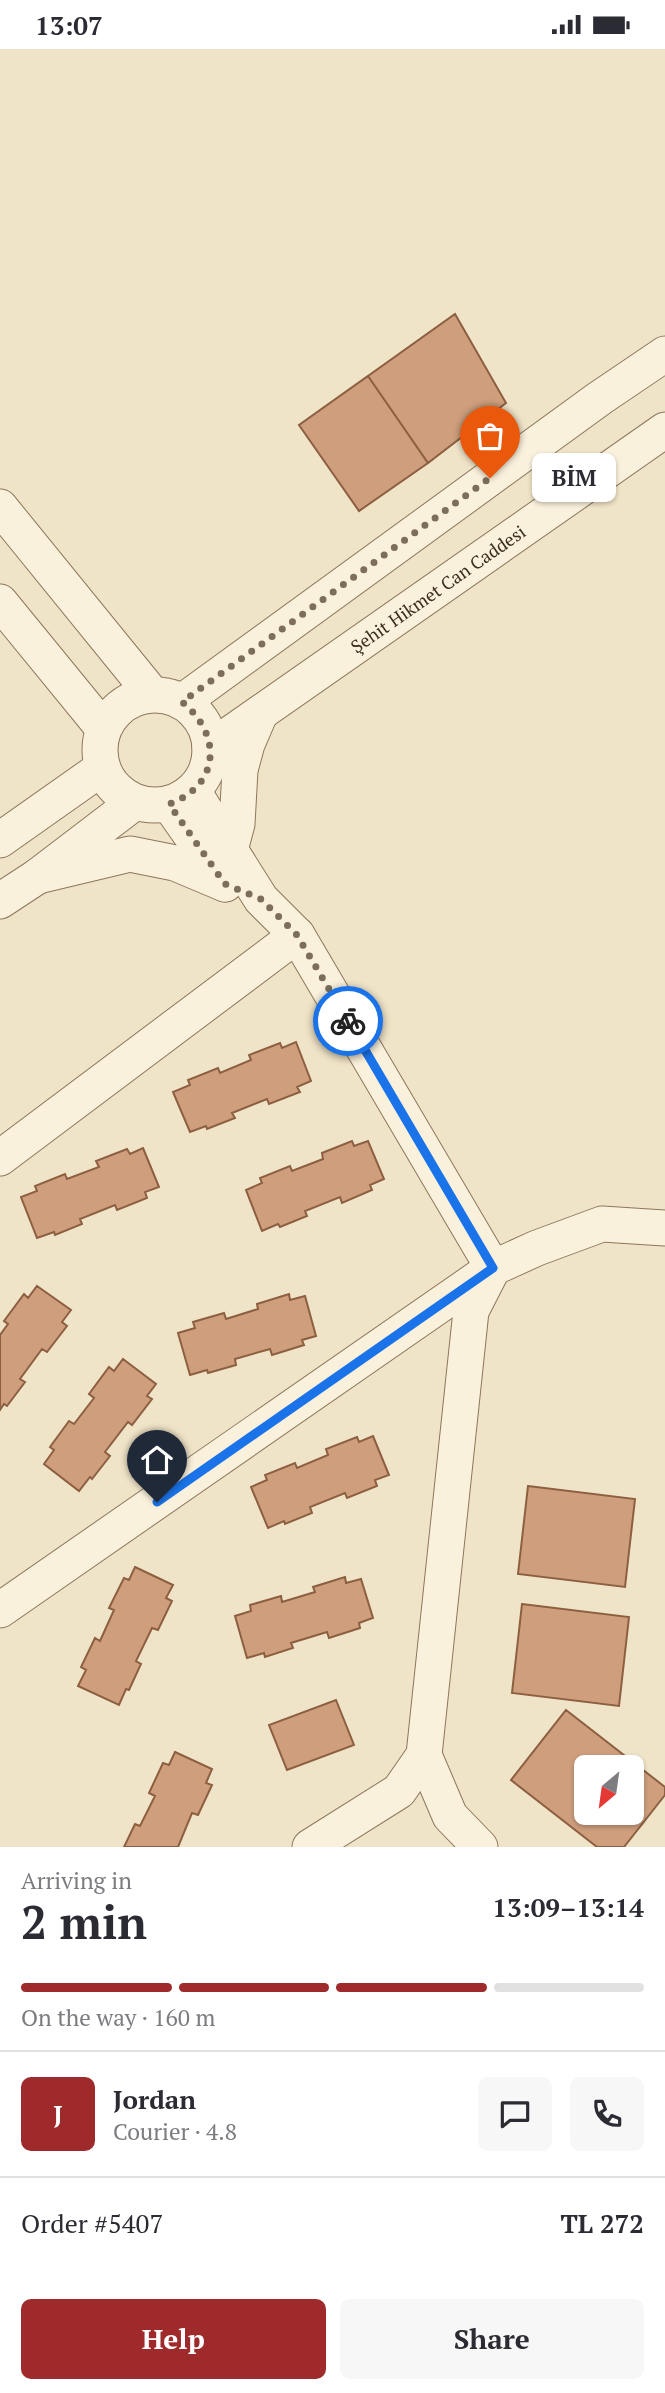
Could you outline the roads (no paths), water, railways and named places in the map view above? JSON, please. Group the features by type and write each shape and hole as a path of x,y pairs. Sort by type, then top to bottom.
{"street":[{"path":"493,1268 297,935 261,899 230,850 166,799 121,794 102,768 100,741 103,728 111,715 123,704 136,697 167,698 665,354"},
{"name":"Şehit Hikmet Can Caddesi","path":"210,748 665,430"},
{"path":"0,507 167,698 197,714 206,730 210,748 206,771 166,799 0,901"},
{"path":"0,602 103,728"},
{"path":"230,850 237,824 240,770 259,716"},
{"path":"0,840 102,768"},
{"path":"166,799 225,884"},
{"path":"38,876 130,854 175,863 261,899"},
{"path":"0,1158 297,935"},
{"path":"0,1611 493,1268 602,1224 665,1228"},
{"path":"310,1847 399,1791 424,1755 471,1311 493,1268"},
{"path":"424,1755 450,1816 480,1847"}],"place":[{"name":"BİM","path":"490,478"}]}
